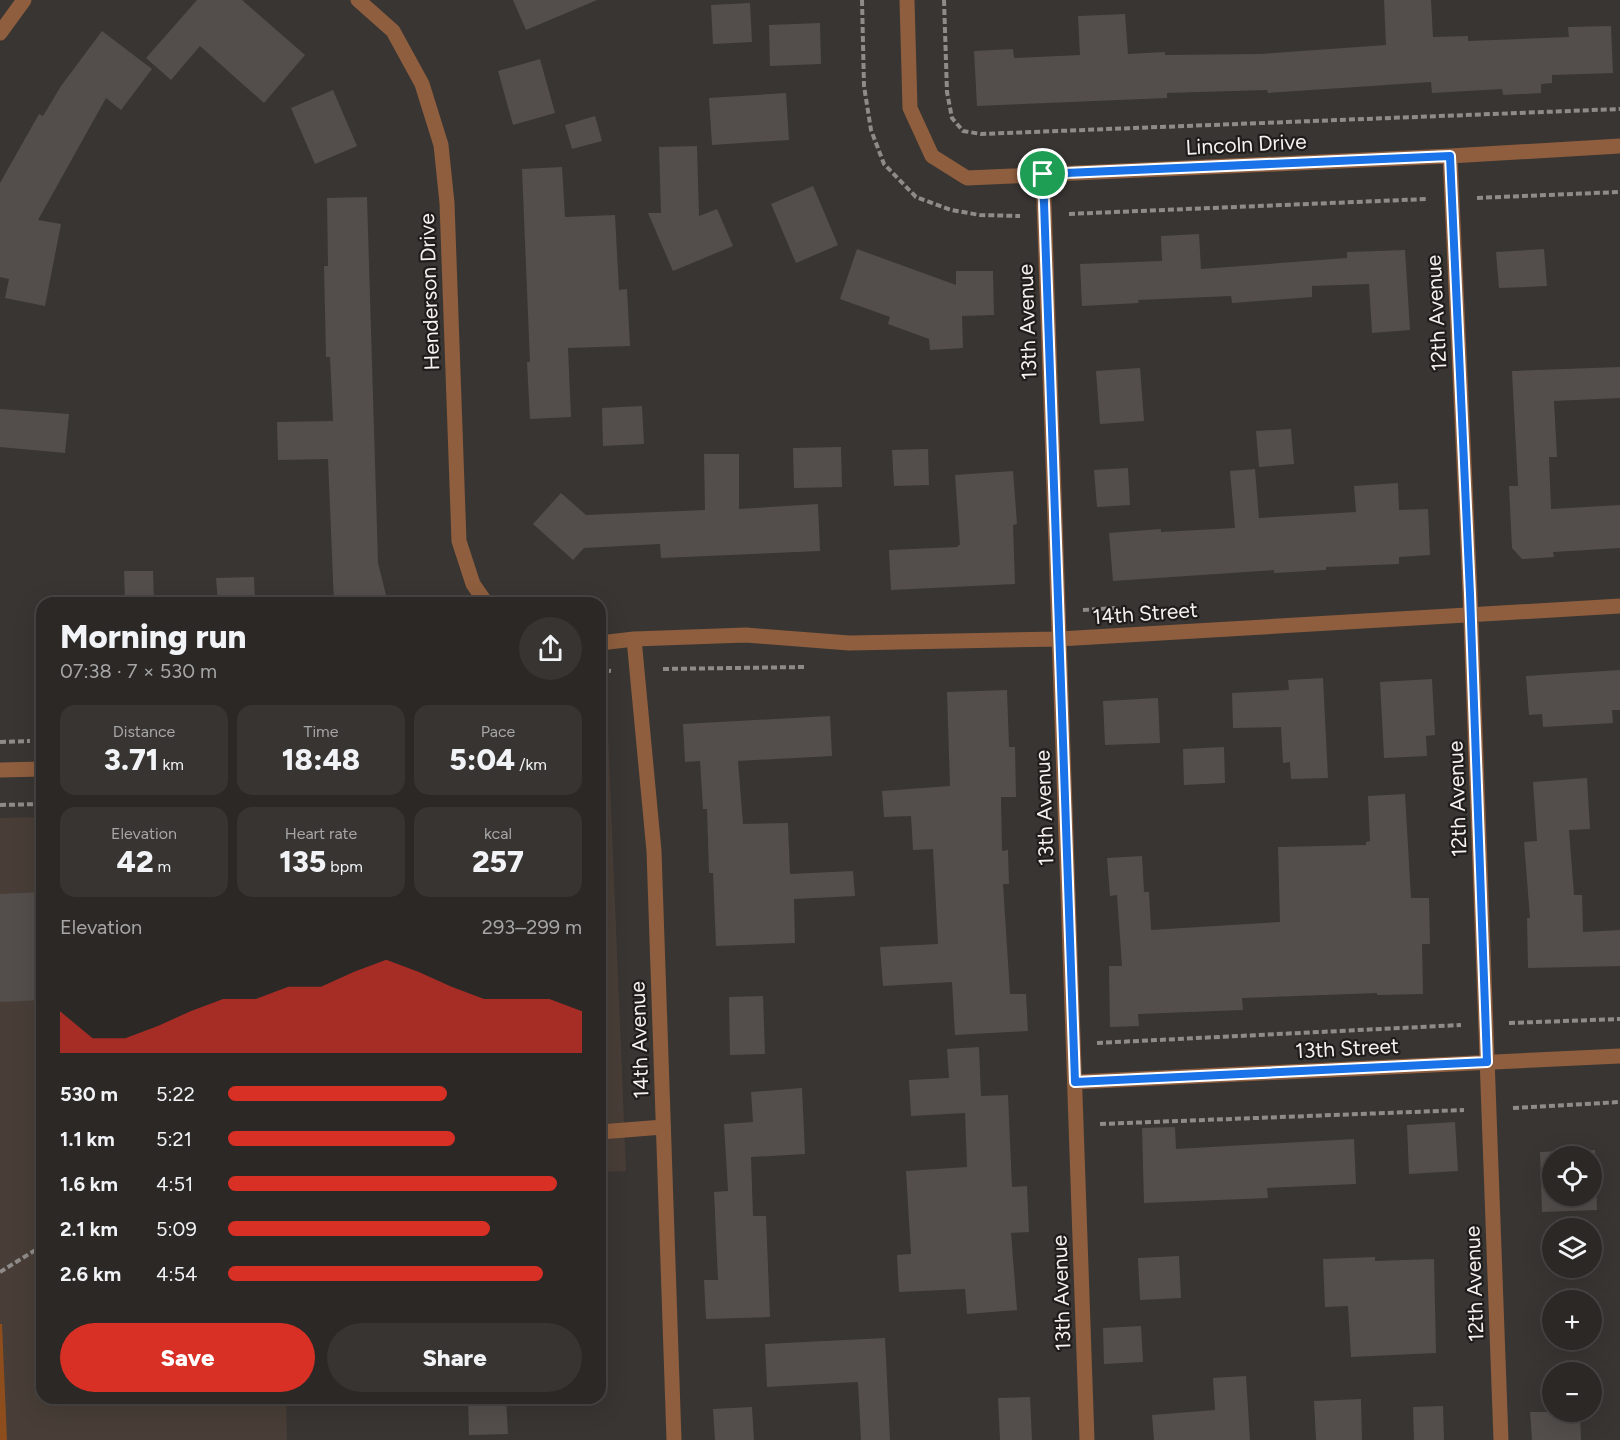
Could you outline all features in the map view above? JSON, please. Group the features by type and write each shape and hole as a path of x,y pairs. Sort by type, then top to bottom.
{"street":[{"path":"0,33 24,0"},
{"name":"Henderson Drive","path":"358,0 393,31 422,84 441,145 447,202 459,541 473,584 482,597"},
{"name":"Lincoln Drive","path":"907,0 910,108 932,156 967,178 1620,146"},
{"name":"12th Avenue","path":"1450,156 1471,613 1501,1440"},
{"name":"13th Avenue","path":"1043,174 1087,1440"},
{"name":"14th Street","path":"606,642 634,639 746,635 849,643 1059,639 1620,606"},
{"name":"14th Avenue","path":"634,639 654,851 674,1440"},
{"path":"0,770 36,769"},
{"name":"13th Street","path":"1075,1082 1620,1056"},
{"path":"606,1132 663,1127"}],"path":[{"path":"944,0 946,92 952,118 963,131 972,133 1620,110"},
{"path":"1475,198 1620,192"},
{"path":"1062,214 1437,199"},
{"path":"1058,610 1123,608"},
{"path":"663,669 817,666"},
{"path":"0,742 30,741"},
{"path":"0,805 36,804"},
{"path":"1502,1024 1620,1018"},
{"path":"1093,1043 1463,1024"},
{"path":"1504,1108 1620,1102"},
{"path":"1095,1125 1471,1110"},
{"path":"0,1272 36,1250"}],"shaded area":[{"path":"606,685 626,1171 606,1172"},
{"path":"36,817 36,1404 286,1404 287,1440 0,1440 0,818"},
{"path":"0,1324 2,1324 7,1440 0,1440"}],"building":[{"path":"197,0 242,0 305,55 264,103 200,46 171,80 146,58"},
{"path":"513,0 597,0 526,30"},
{"path":"1384,0 1431,0 1433,37 1468,36 1468,41 1569,37 1568,27 1611,26 1613,73 1552,75 1552,83 1541,84 1541,93 1503,95 1502,89 1432,93 1431,82 1268,93 1267,90 1167,93 1167,98 977,106 974,51 1013,49 1014,58 1080,55 1078,16 1125,14 1128,54 1165,52 1165,55 1260,54 1386,45"},
{"path":"750,3 752,42 713,44 711,5"},
{"path":"820,23 821,64 770,66 769,25"},
{"path":"102,31 152,69 121,110 106,98 38,220 61,224 45,306 5,298 9,279 0,277 0,183 39,114 43,116 61,86"},
{"path":"540,59 555,113 513,125 498,71"},
{"path":"333,90 357,146 315,164 291,108"},
{"path":"786,93 789,140 712,145 709,98"},
{"path":"595,116 602,141 572,149 565,125"},
{"path":"697,146 699,216 717,209 733,246 673,271 648,213 661,213 659,147"},
{"path":"562,167 565,217 615,215 619,290 627,289 630,346 568,348 571,417 530,419 527,362 530,362 522,169"},
{"path":"813,186 838,245 796,263 771,204"},
{"path":"367,197 378,563 386,597 334,597 328,459 278,460 277,422 333,421 330,357 326,357 324,266 328,266 327,198"},
{"path":"1199,234 1201,269 1347,258 1347,252 1405,250 1410,330 1372,333 1369,284 1312,286 1312,297 1232,303 1231,296 1138,300 1139,303 1082,306 1080,264 1162,261 1161,236"},
{"path":"857,249 956,285 956,271 993,271 994,315 962,316 963,348 930,350 929,339 888,324 890,317 840,299"},
{"path":"1544,249 1547,286 1499,288 1496,252"},
{"path":"1620,367 1620,398 1554,401 1557,457 1549,457 1551,509 1620,505 1620,548 1553,552 1554,557 1522,559 1512,548 1509,486 1518,486 1512,371"},
{"path":"1140,368 1144,421 1100,424 1096,371"},
{"path":"642,406 644,444 603,446 602,408"},
{"path":"0,409 69,414 65,453 0,447"},
{"path":"1291,429 1294,464 1259,467 1256,431"},
{"path":"841,447 842,487 794,488 793,448"},
{"path":"928,449 929,485 894,486 892,450"},
{"path":"704,454 739,454 739,509 818,504 820,551 661,558 660,544 584,548 573,560 533,524 561,493 586,515 705,510"},
{"path":"1128,468 1130,505 1097,507 1094,470"},
{"path":"1255,469 1259,518 1356,512 1354,486 1398,483 1399,510 1428,509 1430,555 1399,557 1399,564 1326,567 1326,570 1274,573 1274,570 1113,581 1109,533 1161,529 1161,532 1235,528 1230,471"},
{"path":"1013,471 1017,524 1013,525 1015,584 891,590 889,550 958,547 960,545 955,475"},
{"path":"124,571 153,571 154,597 125,597"},
{"path":"254,577 255,597 218,597 216,578"},
{"path":"1620,670 1620,710 1612,710 1613,723 1543,727 1542,714 1529,715 1526,676"},
{"path":"1323,678 1328,778 1291,779 1290,762 1283,763 1281,727 1233,728 1232,693 1289,690 1288,680"},
{"path":"1432,679 1435,735 1426,736 1427,756 1384,758 1380,682"},
{"path":"1007,690 1009,747 1015,747 1016,797 1001,797 1002,851 1008,850 1009,884 1003,884 1010,994 1026,994 1028,1031 955,1035 952,982 883,986 880,947 938,944 933,849 913,850 911,816 884,817 882,791 950,786 947,692"},
{"path":"1158,698 1160,743 1105,745 1103,701"},
{"path":"830,716 832,756 738,761 743,824 788,823 790,874 853,871 855,896 794,899 795,943 716,946 713,873 709,873 707,809 703,809 700,761 685,762 683,724"},
{"path":"1224,747 1225,783 1184,785 1183,749"},
{"path":"1587,778 1590,829 1569,830 1574,895 1582,895 1583,932 1620,930 1620,966 1528,968 1527,918 1530,918 1524,842 1537,841 1533,782"},
{"path":"1405,794 1411,898 1429,898 1430,944 1422,944 1423,994 1377,995 1377,993 1242,998 1243,1010 1138,1014 1139,1026 1110,1027 1109,966 1122,966 1117,895 1110,896 1107,858 1142,856 1144,892 1149,892 1151,930 1280,922 1278,847 1366,845 1366,842 1370,841 1368,796"},
{"path":"36,892 36,1000 0,1002 0,894"},
{"path":"763,996 765,1054 730,1055 729,997"},
{"path":"979,1047 981,1096 1008,1095 1012,1187 1027,1186 1029,1232 1011,1233 1017,1310 967,1314 965,1289 899,1292 897,1255 911,1254 906,1171 967,1167 965,1113 911,1116 909,1080 949,1078 947,1049"},
{"path":"802,1088 805,1154 751,1157 753,1216 766,1216 770,1317 706,1319 704,1280 718,1280 714,1192 728,1191 724,1124 753,1122 751,1092"},
{"path":"1455,1122 1458,1171 1409,1174 1407,1125"},
{"path":"1175,1127 1176,1149 1354,1139 1356,1184 1267,1188 1268,1198 1144,1203 1142,1128"},
{"path":"1540,1152 1542,1152 1542,1206 1597,1206 1597,1210 1542,1212"},
{"path":"1179,1256 1181,1298 1140,1300 1138,1258"},
{"path":"1375,1257 1375,1261 1434,1259 1436,1353 1351,1357 1348,1306 1325,1307 1323,1259"},
{"path":"1141,1326 1143,1362 1104,1364 1103,1328"},
{"path":"885,1338 890,1440 861,1440 858,1382 767,1387 765,1344"},
{"path":"1246,1376 1250,1440 1154,1440 1152,1415 1215,1410 1213,1378"},
{"path":"1030,1397 1032,1440 1000,1440 998,1398"},
{"path":"1361,1399 1362,1440 1316,1440 1314,1401"},
{"path":"468,1404 506,1404 508,1434 469,1435"},
{"path":"1443,1406 1444,1440 1414,1440 1413,1407"},
{"path":"752,1407 754,1440 715,1440 713,1409"},
{"path":"1530,1412 1542,1412 1542,1422 1580,1422 1581,1440 1532,1440"}],"route":[{"path":"1450,156 1470,594 1487,1062 1075,1082 1043,174 1450,156"}]}
